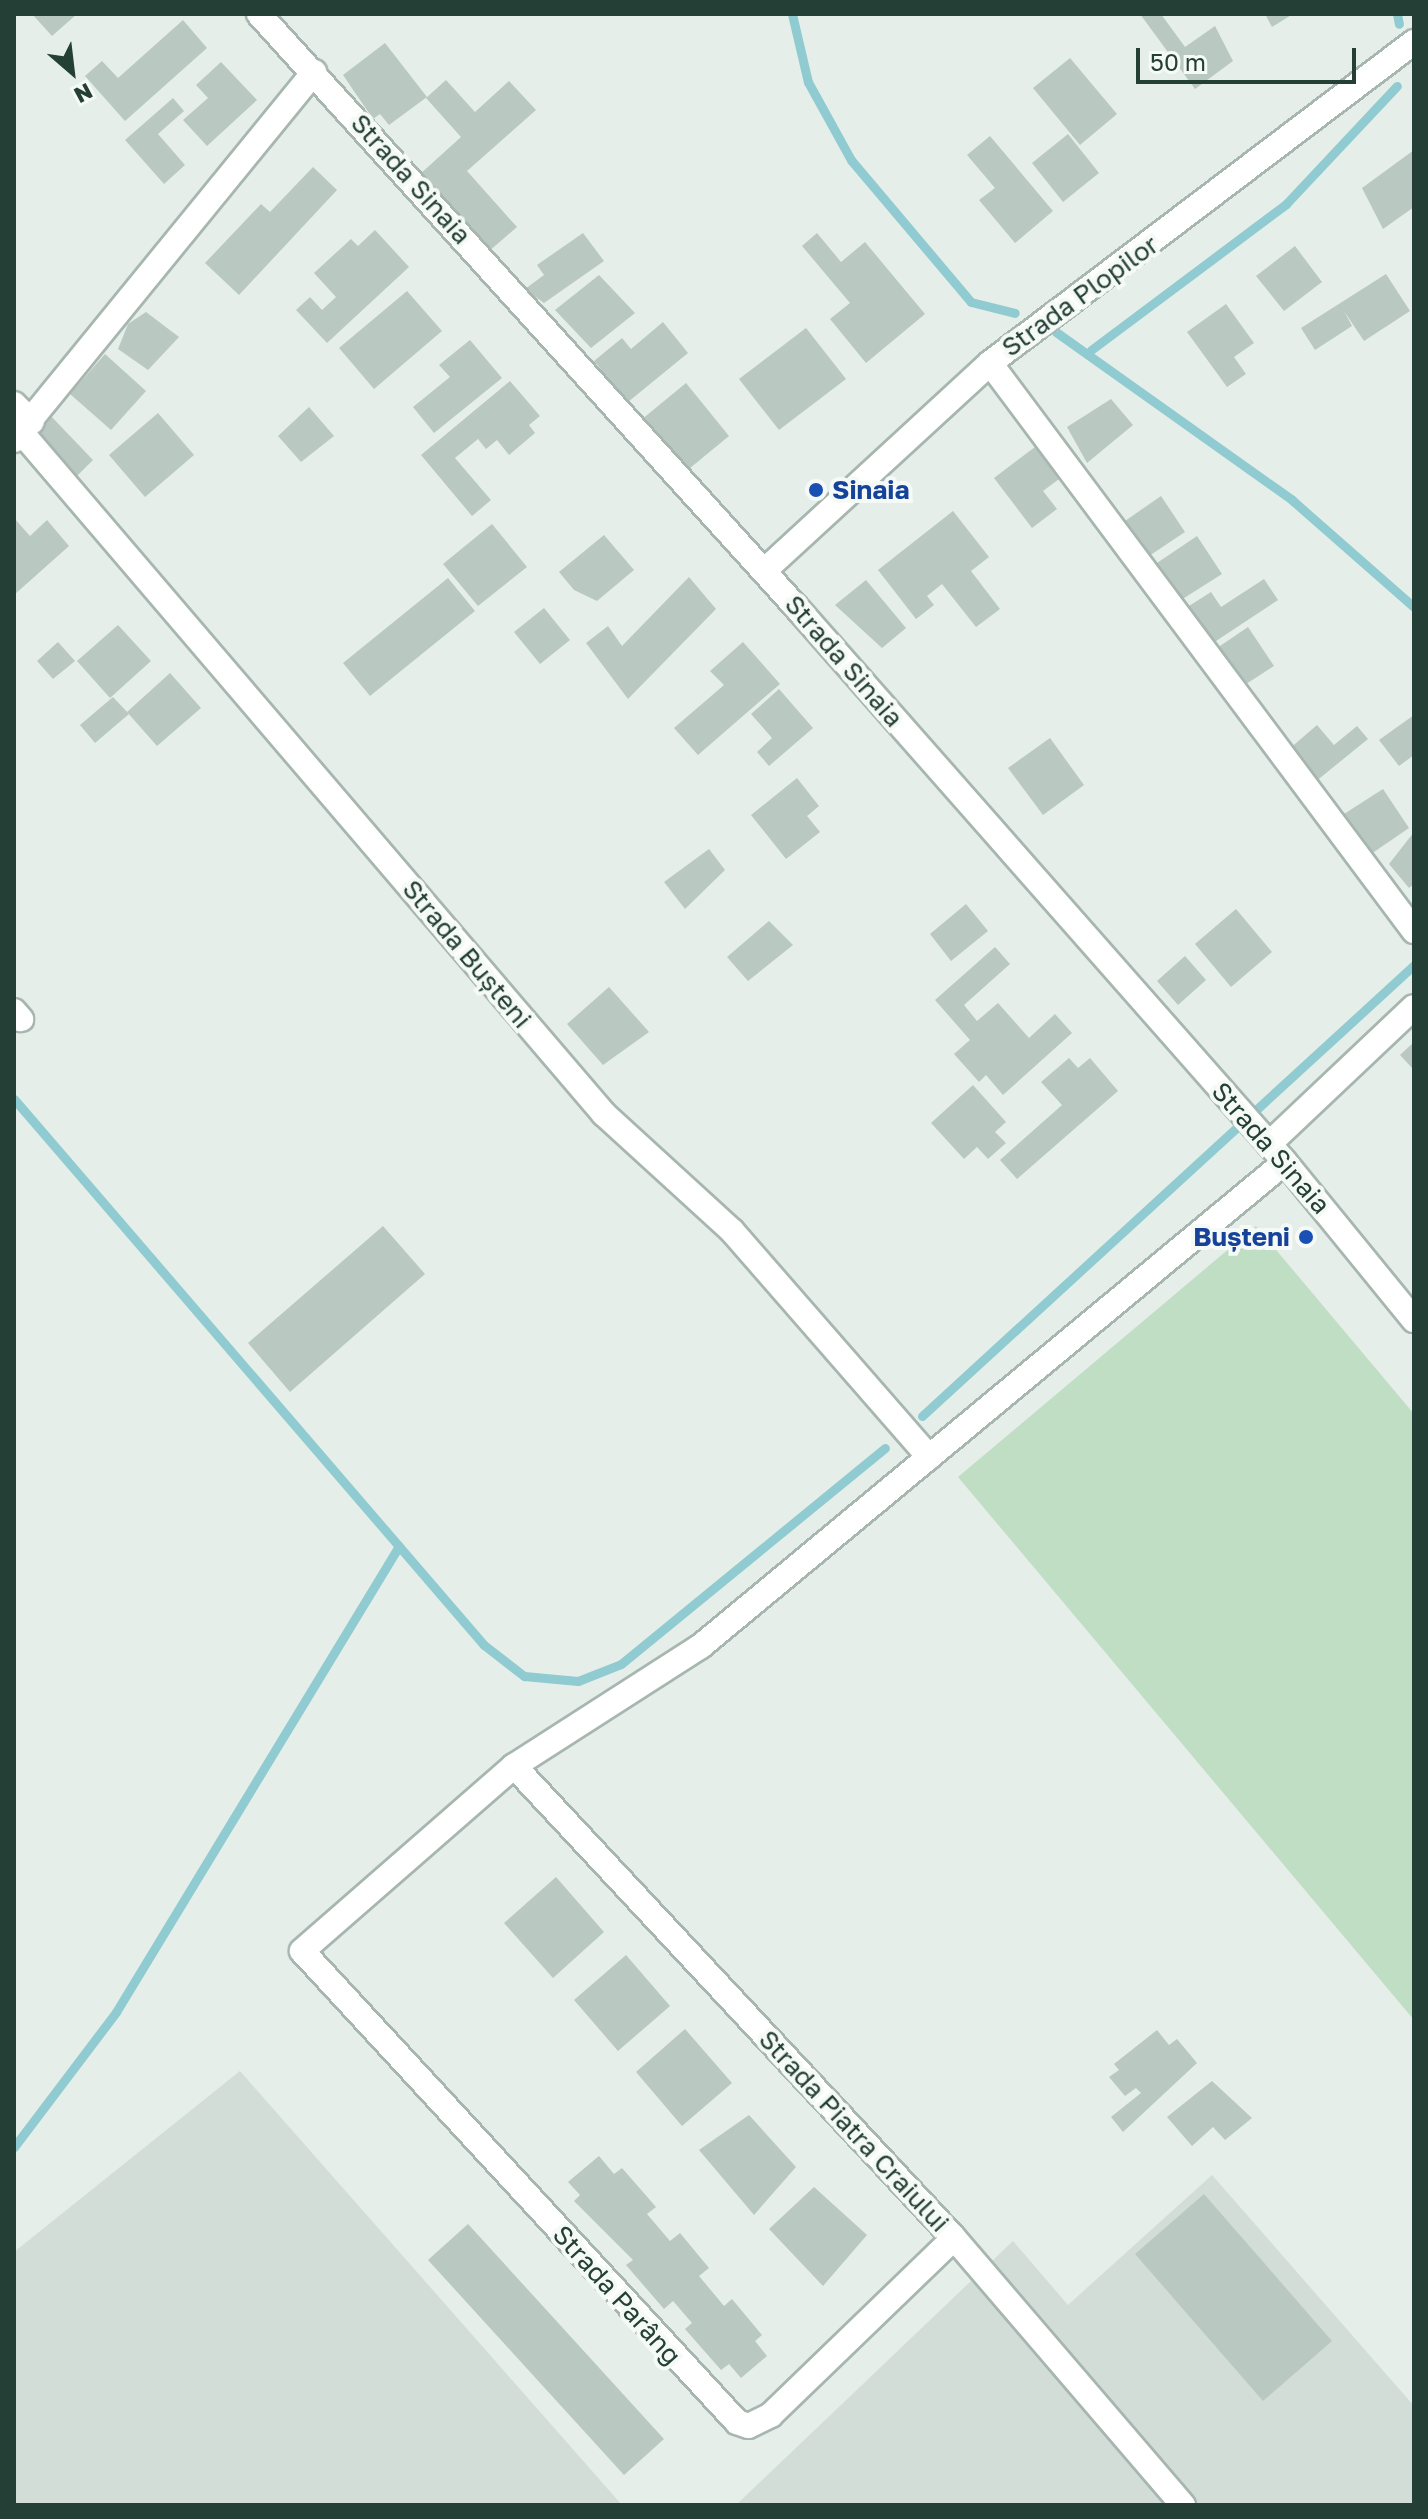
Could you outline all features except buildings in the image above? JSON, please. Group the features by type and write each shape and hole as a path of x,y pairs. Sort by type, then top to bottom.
{"street":[{"name":"Strada Sinaia","path":"259,14 764,571 1269,1144 1414,1320"},
{"name":"Strada Plopilor","path":"764,571 990,363 1414,42"},
{"path":"23,432 314,72"},
{"path":"990,363 1414,931"},
{"name":"Strada Bușteni","path":"14,404 23,432 604,1114 732,1231 929,1457"},
{"path":"514,1766 701,1646 929,1457 1414,1007"},
{"name":"Strada Parâng","path":"514,1766 302,1951 737,2422 748,2426 771,2415 954,2238"},
{"name":"Strada Piatra Craiului","path":"514,1766 954,2238 1183,2505"}],"shaded area":[{"path":"240,2071 622,2505 14,2505 14,2252"},
{"path":"1212,2175 1414,2406 1414,2505 736,2505 1013,2241 1068,2305"}],"green space":[{"path":"1256,1226 1414,1414 1414,2020 958,1477"}],"waterway":[{"path":"792,14 808,82 851,160 971,302 1015,313"},
{"path":"1397,14 1399,24"},
{"path":"1091,350 1286,204 1397,86"},
{"path":"1056,332 1292,500 1414,607"},
{"path":"922,1416 1414,965"},
{"path":"14,1099 484,1645 524,1676 578,1681 621,1664 885,1448"},
{"path":"14,2147 116,2012 399,1546"}],"place":[{"name":"Sinaia","path":"816,490"},
{"name":"Bușteni","path":"1306,1237"}]}
